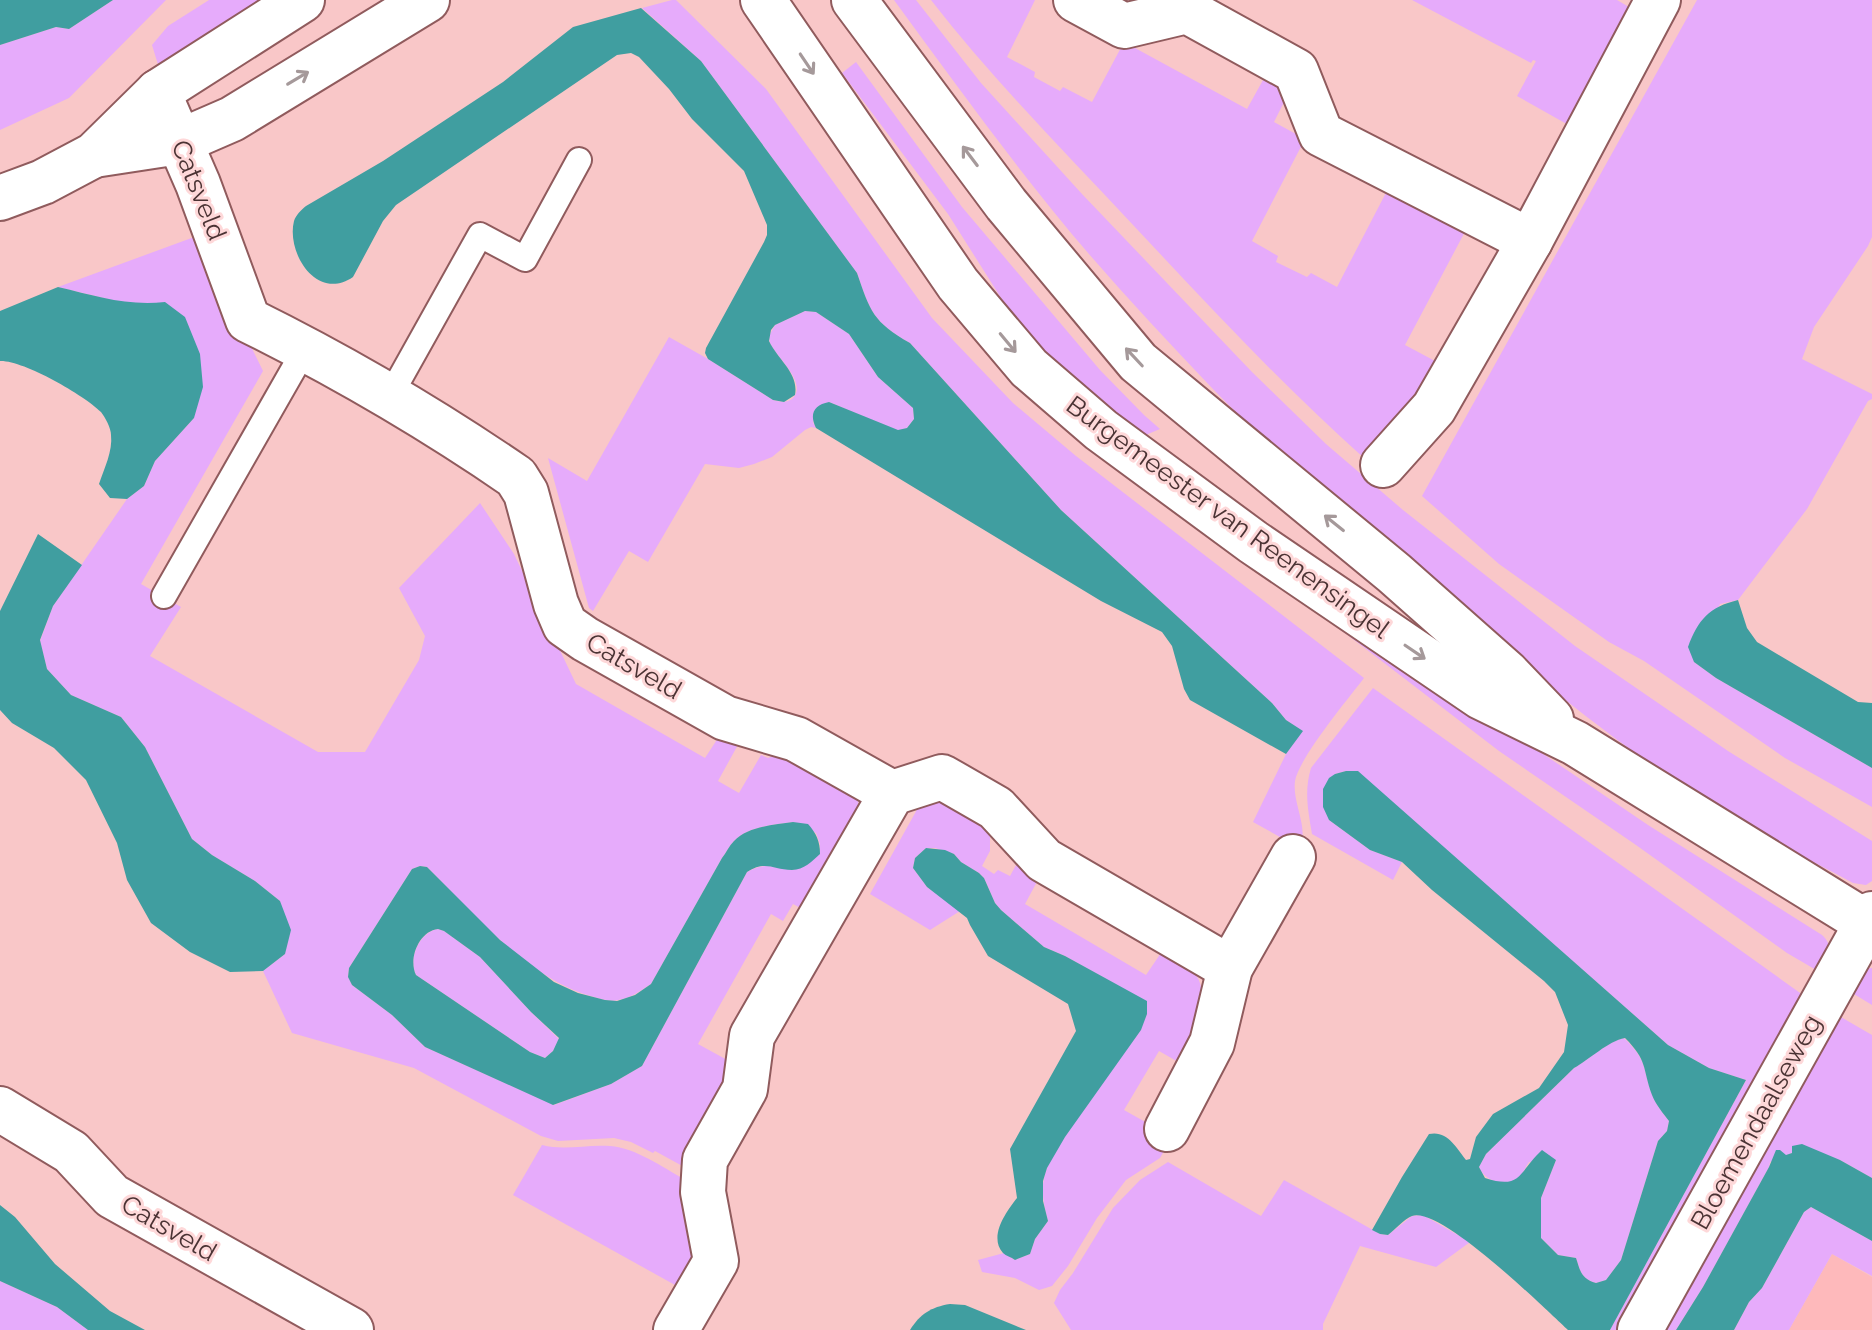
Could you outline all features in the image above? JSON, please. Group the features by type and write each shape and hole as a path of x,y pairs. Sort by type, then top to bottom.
{"street":[{"path":"0,198 43,182 94,155 158,92 302,0"},
{"path":"94,155 179,142 232,119 427,0"},
{"name":"Burgemeester van Reenensingel","path":"763,0 958,284 1029,368 1101,430 1253,542 1481,697 1575,743 1870,921"},
{"name":"Burgemeester van Reenensingel","path":"854,0 1006,204 1138,362 1394,573 1507,673 1575,743"},
{"path":"1076,0 1124,26 1187,11 1296,71 1321,134 1530,241"},
{"path":"1383,465 1434,408 1530,241 1658,0"},
{"name":"Catsveld","path":"158,92 198,184 248,320 390,396 516,477 526,493 556,604 565,625 725,718 796,739 892,793"},
{"path":"676,1330 716,1261 703,1192 705,1160 745,1089 752,1036 892,793 942,777 996,808 1044,860 1230,968"},
{"path":"1167,1129 1212,1043 1230,968 1293,857"},
{"name":"Bloemendaalseweg","path":"1640,1330 1870,921"},
{"name":"Catsveld","path":"0,1109 71,1152 112,1196 351,1330"}],"lane":[{"path":"390,396 480,235 525,259 579,160"},
{"path":"164,596 305,349"}],"shaded area":[{"path":"113,0 166,0 69,98 0,130 0,45 56,27 69,29"},
{"path":"209,0 274,0 160,71 152,45 168,26"},
{"path":"676,0 766,89 932,318 1013,403 1076,456 1364,678 1298,771 1295,789 1303,832 1300,848 1253,822 1286,754 1302,731 1286,720 1272,703 1061,510 910,343 880,322 857,273 701,61 642,8"},
{"path":"894,0 916,0 981,83 1082,194 1252,372 1326,444 1403,510 1575,646 1728,751 1872,841 1872,881 1866,885 1853,883 1761,835 1636,754 1532,673 1320,491 1212,388 1091,257 972,107"},
{"path":"931,0 1035,0 1007,57 1035,72 1034,77 1060,91 1063,87 1092,102 1124,42 1247,109 1263,80 1289,92 1274,122 1305,139 1252,241 1278,256 1276,262 1307,277 1311,273 1337,287 1390,185 1468,226 1405,345 1435,361 1385,456 1365,459 1276,374 1030,115"},
{"path":"1412,0 1617,0 1634,10 1572,127 1517,96 1536,61 1531,63"},
{"path":"1697,0 1872,0 1872,237 1814,327 1802,359 1872,394 1872,399 1868,401 1807,509 1738,600 1720,604 1694,662 1716,678 1872,768 1872,807 1785,758 1644,661 1609,642 1499,564 1422,496"},
{"path":"856,62 962,207 1100,370 1160,429 1144,439 1084,398 1020,328 948,214 842,73"},
{"path":"197,236 263,371 141,584 181,607 150,656 318,752 365,752 419,660 425,636 399,588 480,503 514,554 576,684 705,758 722,732 739,743 718,781 739,793 761,755 768,758 792,750 849,786 858,800 859,813 808,912 793,904 783,921 771,914 698,1044 729,1061 731,1069 686,1168 655,1151 653,1153 614,1138 558,1141 541,1136 414,1068 292,1033 263,971 285,954 280,901 192,839 145,747 121,717 71,695 47,669 40,641 53,606 127,499 144,486 155,461 194,418 165,303 128,304 58,287","holes":["793,822 816,833 820,854 793,870 764,866 747,872 642,1066 611,1084 554,1105 425,1047 392,1015 352,985 348,976 349,968 412,869 420,866 427,867 483,924 547,976 594,997 615,1001 623,999 651,984 722,858 740,836 762,827"]},
{"path":"805,311 816,312 849,334 878,377 913,408 914,419 907,428 898,431 829,402 813,422 816,428 805,430 772,457 739,468 705,464 648,562 629,551 593,611 589,608 548,458 587,481 669,337 773,400 783,402 792,399 797,387 795,380 771,345 769,336 775,325"},
{"path":"1246,557 1266,566 1648,825 1822,935 1829,948 1823,974 1787,953 1499,751"},
{"path":"1373,688 1810,1000 1626,1330 1610,1330 1746,1080 1709,1068 1668,1045 1358,772 1335,774 1329,820 1370,850 1402,862 1393,880 1312,834 1307,793 1311,768"},
{"path":"942,791 990,818 990,851 982,866 994,874 998,870 1010,876 1016,865 1039,878 1025,904 1146,975 1163,950 1191,969 1201,985 1200,1006 1195,1019 1202,1040 1187,1067 1159,1051 1124,1110 1172,1137 1160,1158 1126,1180 1052,1286 1039,1290 1015,1278 982,1272 978,1260 1004,1253 1015,1260 1030,1254 1035,1239 1048,1221 1043,1189 1052,1157 1092,1098 1147,1002 1044,947 1001,910 984,878 954,854 926,848 915,858 913,868 927,887 960,911 930,930 870,894 924,797"},
{"path":"438,929 480,957 559,1039 553,1051 545,1058 530,1052 416,975 413,961 417,947 425,935"},
{"path":"1872,968 1872,1005 1849,991 1865,969"},
{"path":"1834,1013 1872,1035 1872,1178 1840,1160 1792,1153 1770,1162 1703,1287 1676,1330 1657,1330"},
{"path":"1624,1038 1641,1059 1654,1098 1669,1121 1667,1131 1658,1141 1621,1260 1606,1280 1596,1283 1584,1276 1576,1258 1558,1255 1541,1238 1541,1198 1556,1160 1529,1162 1519,1178 1508,1183 1490,1179 1479,1167 1486,1154 1574,1068 1604,1047"},
{"path":"542,1145 629,1150 684,1179 697,1247 684,1290 513,1195"},
{"path":"1168,1162 1261,1216 1284,1180 1380,1234 1388,1235 1412,1216 1423,1215 1470,1242 1436,1267 1360,1246 1323,1324 1323,1330 1071,1330 1054,1303 1060,1290 1113,1208 1140,1180"},
{"path":"1811,1207 1872,1241 1872,1276 1832,1254 1789,1330 1734,1330 1749,1302 1762,1288 1804,1212"},
{"path":"1832,1254 1872,1277 1872,1330 1789,1330"},
{"path":"0,1281 57,1307 88,1330 0,1330"}],"water":[{"path":"0,0 113,0 69,29 56,27 0,45"},
{"path":"641,8 701,61 857,273 880,322 910,343 1061,510 1272,703 1286,720 1303,731 1286,754 1190,700 1172,646 1162,632 1101,601 816,428 814,411 829,402 898,430 907,428 914,419 913,408 878,377 849,334 816,312 805,311 775,325 769,341 791,373 795,387 795,395 784,402 773,400 708,359 706,348 764,242 767,225 744,171 692,119 639,57 631,53 617,55 396,205 383,221 353,277 340,283 327,283 316,279 307,270 295,247 293,234 295,219 306,206 383,161 503,82 573,27"},
{"path":"58,287 124,301 165,302 185,317 200,354 203,387 194,418 155,461 144,486 127,499 110,498 99,484 111,447 111,432 101,412 53,380 23,366 0,361 0,311"},
{"path":"38,534 82,565 53,606 40,640 47,669 71,695 121,717 145,747 192,839 280,901 291,930 285,954 263,971 230,972 190,952 151,923 127,880 117,843 86,780 54,748 12,723 0,710 0,611"},
{"path":"1738,600 1747,628 1757,642 1858,702 1872,703 1872,768 1716,678 1694,662 1688,647 1696,629 1719,606"},
{"path":"1358,771 1668,1045 1709,1068 1746,1080 1610,1330 1568,1330 1492,1261 1468,1242 1426,1217 1412,1216 1388,1235 1372,1230 1429,1134 1446,1137 1466,1160 1470,1159 1476,1137 1493,1114 1539,1088 1564,1052 1568,1025 1555,992 1544,981 1402,862 1370,850 1329,820 1323,807 1323,789 1335,774","holes":["1625,1038 1641,1059 1654,1099 1669,1121 1667,1131 1658,1141 1621,1260 1606,1280 1596,1283 1584,1276 1576,1258 1558,1255 1541,1238 1541,1198 1556,1160 1542,1150 1518,1177 1506,1182 1485,1178 1479,1167 1486,1154 1574,1068 1619,1040"]},
{"path":"793,822 808,824 817,838 820,854 808,865 796,870 765,866 747,872 642,1066 611,1084 553,1105 425,1047 392,1015 352,985 348,977 349,968 412,869 420,866 427,867 500,940 554,982 605,1000 617,1001 635,995 651,984 732,843 754,829","holes":["431,931 444,931 480,957 559,1038 553,1051 545,1058 530,1052 416,975 413,961 421,940"]},
{"path":"926,848 954,854 979,873 1001,910 1044,947 1147,1001 1147,1014 1141,1030 1065,1137 1047,1168 1043,1181 1043,1201 1048,1221 1035,1239 1030,1254 1015,1260 1003,1253 997,1239 1001,1224 1017,1198 1010,1149 1076,1031 1068,1004 988,956 967,918 927,887 913,868 915,858"},
{"path":"1802,1144 1872,1178 1872,1241 1811,1207 1804,1212 1762,1288 1749,1302 1734,1330 1676,1330 1703,1287 1776,1150 1786,1155 1792,1153 1792,1146"},
{"path":"0,1205 15,1217 55,1264 110,1311 145,1330 88,1330 57,1307 0,1281"},
{"path":"950,1304 965,1305 1026,1330 910,1330 927,1312"}]}
